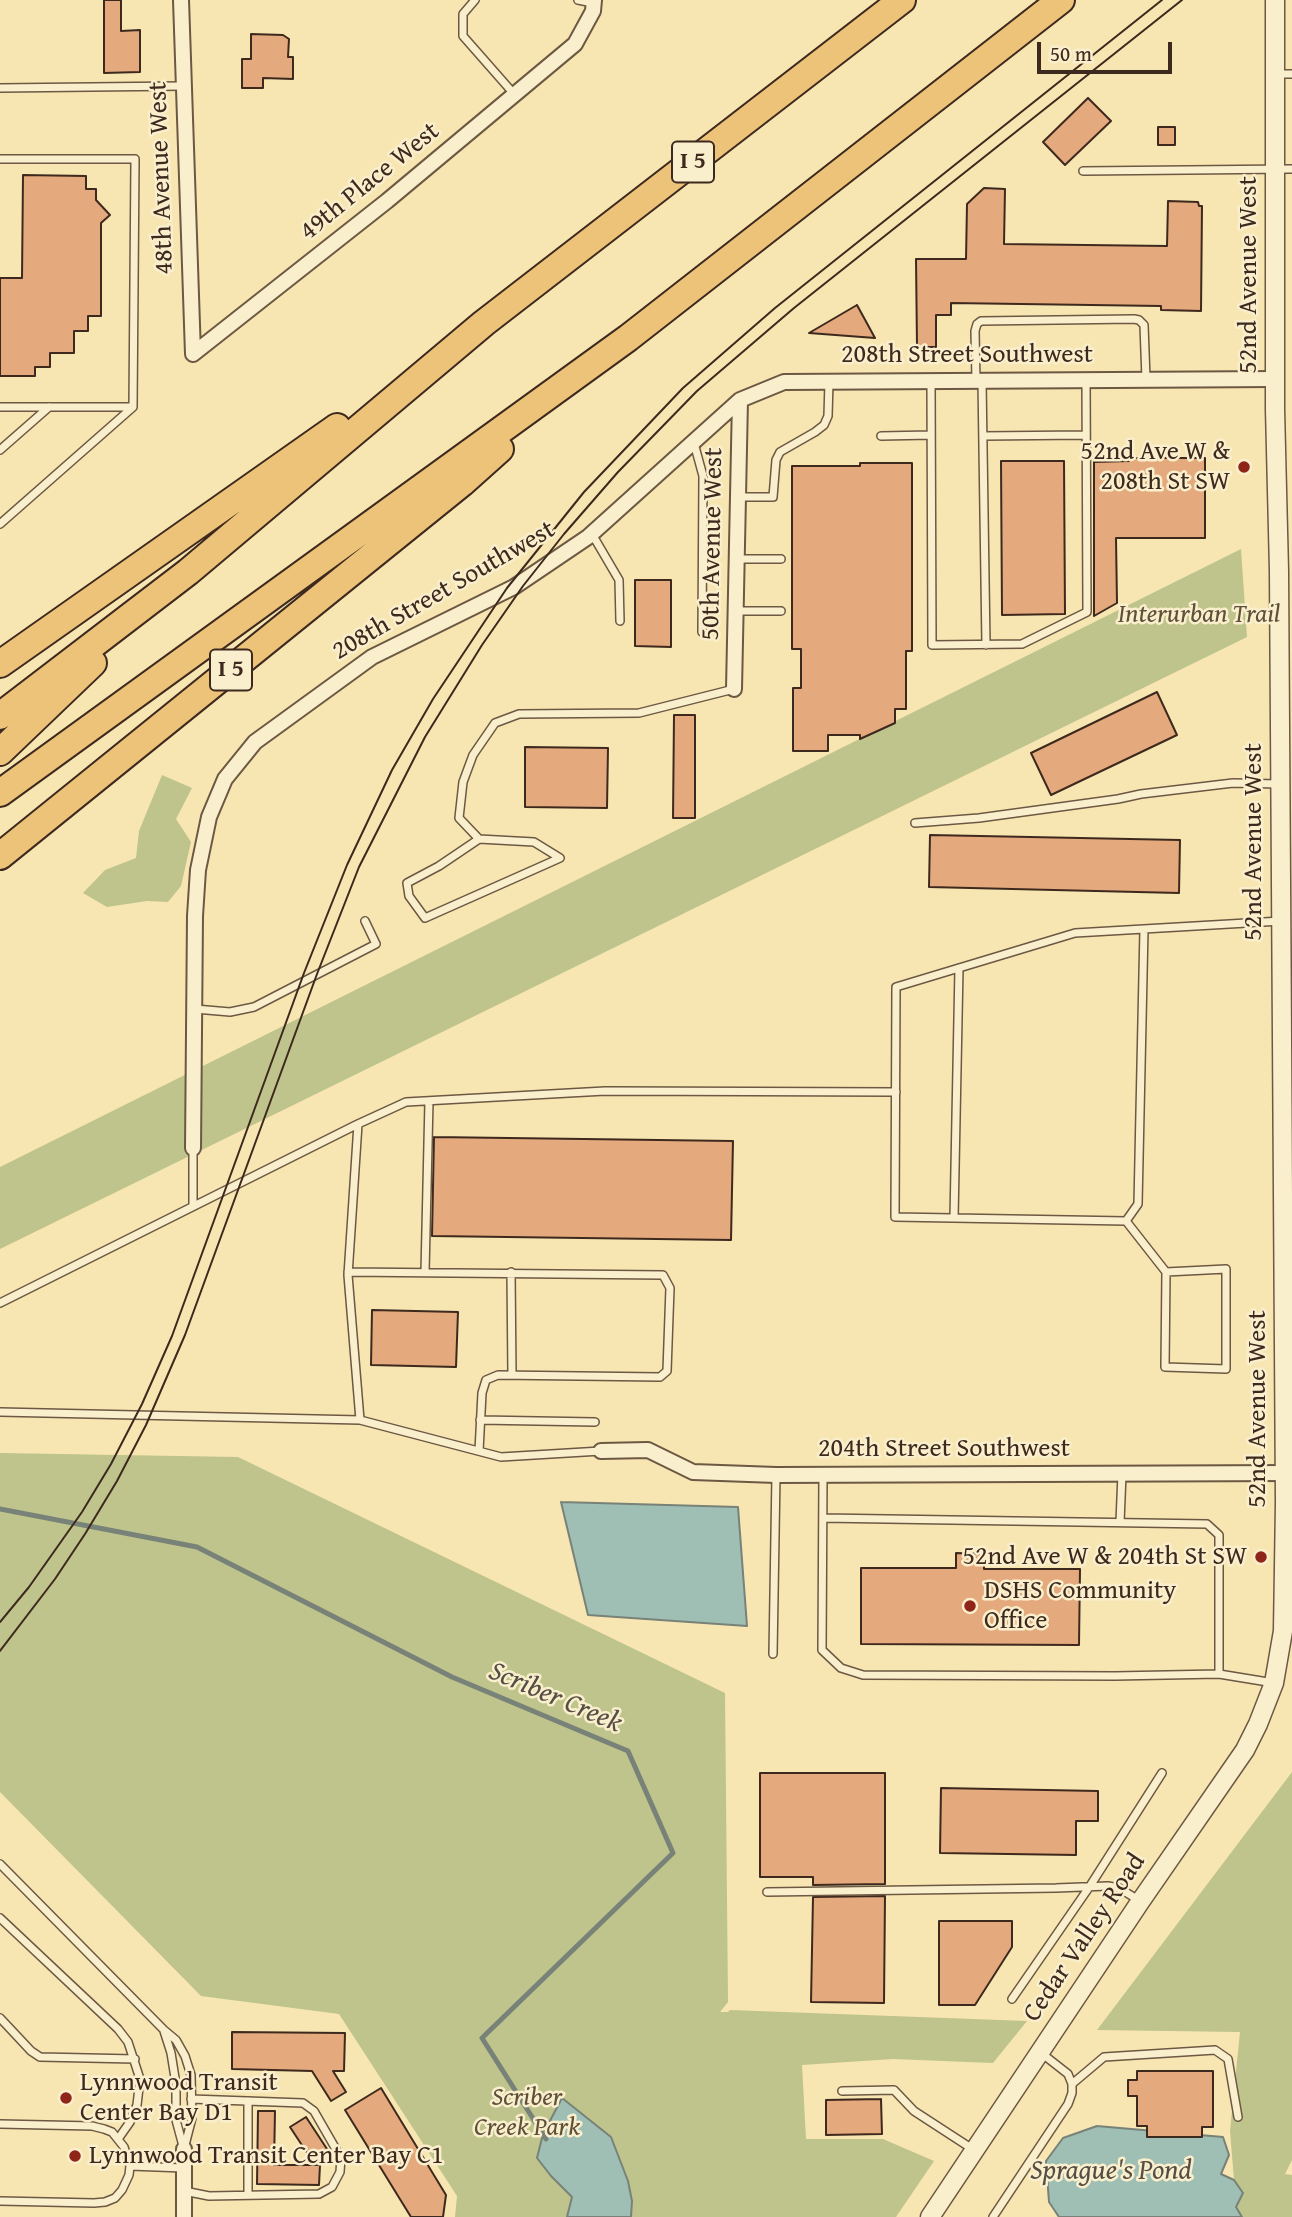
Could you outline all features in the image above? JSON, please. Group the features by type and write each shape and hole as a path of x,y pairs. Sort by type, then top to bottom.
{"highway":[{"name":"I 5","path":"0,716 188,572 484,323 902,0"},
{"name":"I 5","path":"0,856 462,483 628,338 1061,0"},
{"path":"0,664 484,323"},
{"path":"0,793 628,338"},
{"path":"0,752 188,572"}],"street":[{"name":"48th Avenue West","path":"181,0 193,354"},
{"name":"52nd Avenue West","path":"1275,0 1284,74 1280,784 1286,921 1288,1473 1285,1602 1275,1683"},
{"name":"49th Place West","path":"193,354 387,201 575,44 593,11 594,2"},
{"name":"208th Street Southwest","path":"193,1148 198,870 209,817 225,779 256,742 372,657 514,587 592,534 740,400 784,382 1284,379"},
{"name":"50th Avenue West","path":"734,689 740,400"},
{"name":"204th Street Southwest","path":"601,1451 648,1450 693,1472 776,1475 1288,1473"},
{"name":"Cedar Valley Road","path":"930,2217 1245,1750 1275,1683"},
{"path":"184,2149 184,2217"}],"lane":[{"path":"475,0 463,14 463,36 514,95"},
{"path":"578,0 594,2"},
{"path":"0,88 183,86"},
{"path":"0,159 135,159 133,407 0,524"},
{"path":"1083,171 1284,169"},
{"path":"986,645 983,436 975,331 977,324 981,321 1139,320 1144,325 1146,380"},
{"path":"931,381 932,645 1022,645 1087,612 1086,380"},
{"path":"738,497 773,497 776,460 780,453 824,425 828,415 830,382"},
{"path":"0,407 133,407"},
{"path":"0,450 50,407"},
{"path":"881,436 931,435"},
{"path":"983,436 1086,435"},
{"path":"694,442 703,476 702,632"},
{"path":"592,534 619,580 620,621"},
{"path":"737,559 781,559"},
{"path":"736,611 781,611"},
{"path":"479,839 439,866 407,883 409,896 425,918 560,858 534,842 479,839 459,817 463,782 473,755 495,723 519,713 639,713 734,689"},
{"path":"915,823 979,818 1233,783 1280,784"},
{"path":"195,1009 230,1012 254,1007 376,944 365,920"},
{"path":"1126,1221 895,1217 896,987 1075,933 1286,921"},
{"path":"1126,1221 1138,1205 1144,929"},
{"path":"954,1218 959,968"},
{"path":"0,1303 406,1102 605,1091 896,1092"},
{"path":"425,1272 429,1101"},
{"path":"358,1124 348,1272 359,1420"},
{"path":"192,1206 193,1148"},
{"path":"1126,1221 1166,1272 1165,1367 1226,1369 1226,1269 1166,1272"},
{"path":"348,1272 663,1275 670,1288 667,1371 660,1377 498,1374 486,1380 482,1393 478,1451"},
{"path":"511,1272 512,1374"},
{"path":"0,1412 359,1420 501,1457 601,1451"},
{"path":"480,1420 595,1422"},
{"path":"1120,1522 1122,1473"},
{"path":"773,1654 776,1475"},
{"path":"823,1475 822,1650 841,1668 863,1675 1219,1674 1275,1683"},
{"path":"823,1518 1207,1524 1219,1535 1219,1674"},
{"path":"1012,1999 1090,1886 1162,1773"},
{"path":"0,1864 176,2040 186,2056 191,2074 192,2118 184,2149"},
{"path":"768,1892 1108,1886 1119,1888 1140,1902"},
{"path":"0,1918 118,2029 128,2042 139,2079 137,2105 130,2122 118,2139"},
{"path":"0,2018 40,2057 135,2060"},
{"path":"164,2030 171,2053 176,2084 176,2120 184,2149"},
{"path":"1072,2084 1104,2057 1215,2050 1228,2060 1238,2117"},
{"path":"993,2217 1072,2094 1068,2074 1040,2052"},
{"path":"842,2091 894,2090 914,2111 974,2151"},
{"path":"184,2191 209,2196 319,2194 332,2188 341,2172 341,2158 314,2111 303,2103 191,2099"},
{"path":"248,2101 248,2195"},
{"path":"0,2124 92,2126 112,2132 124,2147 130,2166 122,2190 115,2198 105,2202 0,2201"},
{"path":"130,2166 184,2168"}],"green space":[{"name":"Interurban Trail","path":"1241,549 1247,637 0,1249 0,1167"},
{"path":"162,775 192,788 176,819 191,842 181,886 168,902 147,901 107,907 83,893 105,870 136,858 139,831"},
{"name":"Scriber Creek Park","path":"0,1453 238,1457 725,1693 728,2002 720,2012 730,2010 1027,2021 993,2063 893,2059 802,2065 806,2139 883,2139 934,2161 896,2217 455,2217 457,2196 339,2014 201,1996 0,1792"},
{"path":"1292,1772 1292,2160 1285,2174 1292,2175 1292,2217 1242,2217 1236,2207 1243,2193 1234,2180 1230,2131 1240,2032 1097,2030"}],"water":[{"path":"561,1502 738,1507 747,1626 588,1615"},
{"path":"562,2098 611,2137 628,2181 632,2201 631,2217 567,2217 572,2197 537,2158 543,2134"},
{"name":"Sprague's Pond","path":"1097,2126 1223,2137 1229,2155 1221,2174 1234,2180 1243,2193 1236,2207 1242,2217 1059,2217 1049,2202 1046,2161 1063,2138"}],"building":[{"path":"104,0 121,0 121,31 140,30 140,72 104,73"},
{"path":"251,34 283,35 289,39 288,57 293,57 293,79 263,78 263,88 242,88 242,59 251,59"},
{"path":"1088,98 1111,121 1065,165 1043,142"},
{"path":"1158,127 1175,127 1175,145 1158,145"},
{"path":"23,175 86,176 86,189 96,189 96,200 110,215 101,223 101,316 88,316 88,331 74,331 74,353 50,353 50,367 35,367 35,376 0,376 0,278 22,278"},
{"path":"984,188 1005,189 1004,244 1167,246 1168,201 1198,202 1199,206 1202,206 1201,311 1161,310 1161,306 951,303 951,315 936,315 936,347 917,347 916,259 966,259 967,204"},
{"path":"857,305 875,338 809,333"},
{"path":"1129,458 1205,458 1205,538 1116,538 1117,603 1094,616 1094,462 1129,461"},
{"path":"1001,461 1064,461 1065,614 1002,615"},
{"path":"860,463 912,463 912,651 906,651 906,709 895,709 895,723 860,739 860,735 828,735 828,751 793,751 793,688 801,688 801,649 792,649 792,466 860,466"},
{"path":"635,580 671,580 671,647 635,646"},
{"path":"1157,692 1177,735 1051,795 1031,753"},
{"path":"674,715 695,715 695,818 673,818"},
{"path":"525,747 608,748 607,808 525,807"},
{"path":"930,835 1180,840 1179,893 929,887"},
{"path":"434,1137 733,1141 731,1240 432,1236"},
{"path":"372,1310 458,1312 456,1367 371,1365"},
{"path":"956,1553 984,1554 984,1569 1080,1569 1079,1645 861,1644 861,1568 956,1568"},
{"path":"760,1773 885,1773 885,1884 813,1885 813,1877 760,1877"},
{"path":"941,1788 1098,1791 1098,1821 1076,1821 1076,1855 940,1853"},
{"path":"885,1896 884,2003 811,2002 813,1897"},
{"path":"939,1921 1012,1921 1012,1947 975,2005 939,2005"},
{"path":"232,2032 345,2033 344,2071 333,2071 346,2092 331,2101 312,2071 232,2069"},
{"path":"1137,2071 1213,2071 1213,2127 1202,2127 1202,2137 1147,2137 1147,2126 1137,2126 1137,2096 1128,2096 1128,2080 1137,2080"},
{"path":"381,2088 446,2195 443,2217 411,2217 345,2110"},
{"path":"881,2099 882,2134 826,2135 826,2100"},
{"path":"258,2111 275,2111 274,2165 320,2165 319,2185 257,2184"},
{"path":"306,2117 329,2152 313,2162 290,2127"}],"waterway":[{"name":"Scriber Creek","path":"0,1509 197,1547 452,1677 628,1751 673,1853 482,2038 546,2139"}],"tram line":[{"path":"0,1622 29,1587 82,1512 142,1404 172,1336 304,973 347,865 392,770 433,699 507,588 584,492 683,388 775,308 1162,0"},
{"path":"0,1651 55,1579 85,1534 146,1425 185,1335 359,867 425,737 482,645 523,586 618,472 697,391 794,308 1182,0"}],"place":[{"name":"52nd Ave W & 208th St SW","path":"1244,467"},
{"name":"52nd Ave W & 204th St SW","path":"1261,1557"},
{"name":"DSHS Community Office","path":"970,1606"},
{"name":"Lynnwood Transit Center Bay D1","path":"66,2098"},
{"name":"Lynnwood Transit Center Bay C1","path":"75,2156"}]}
